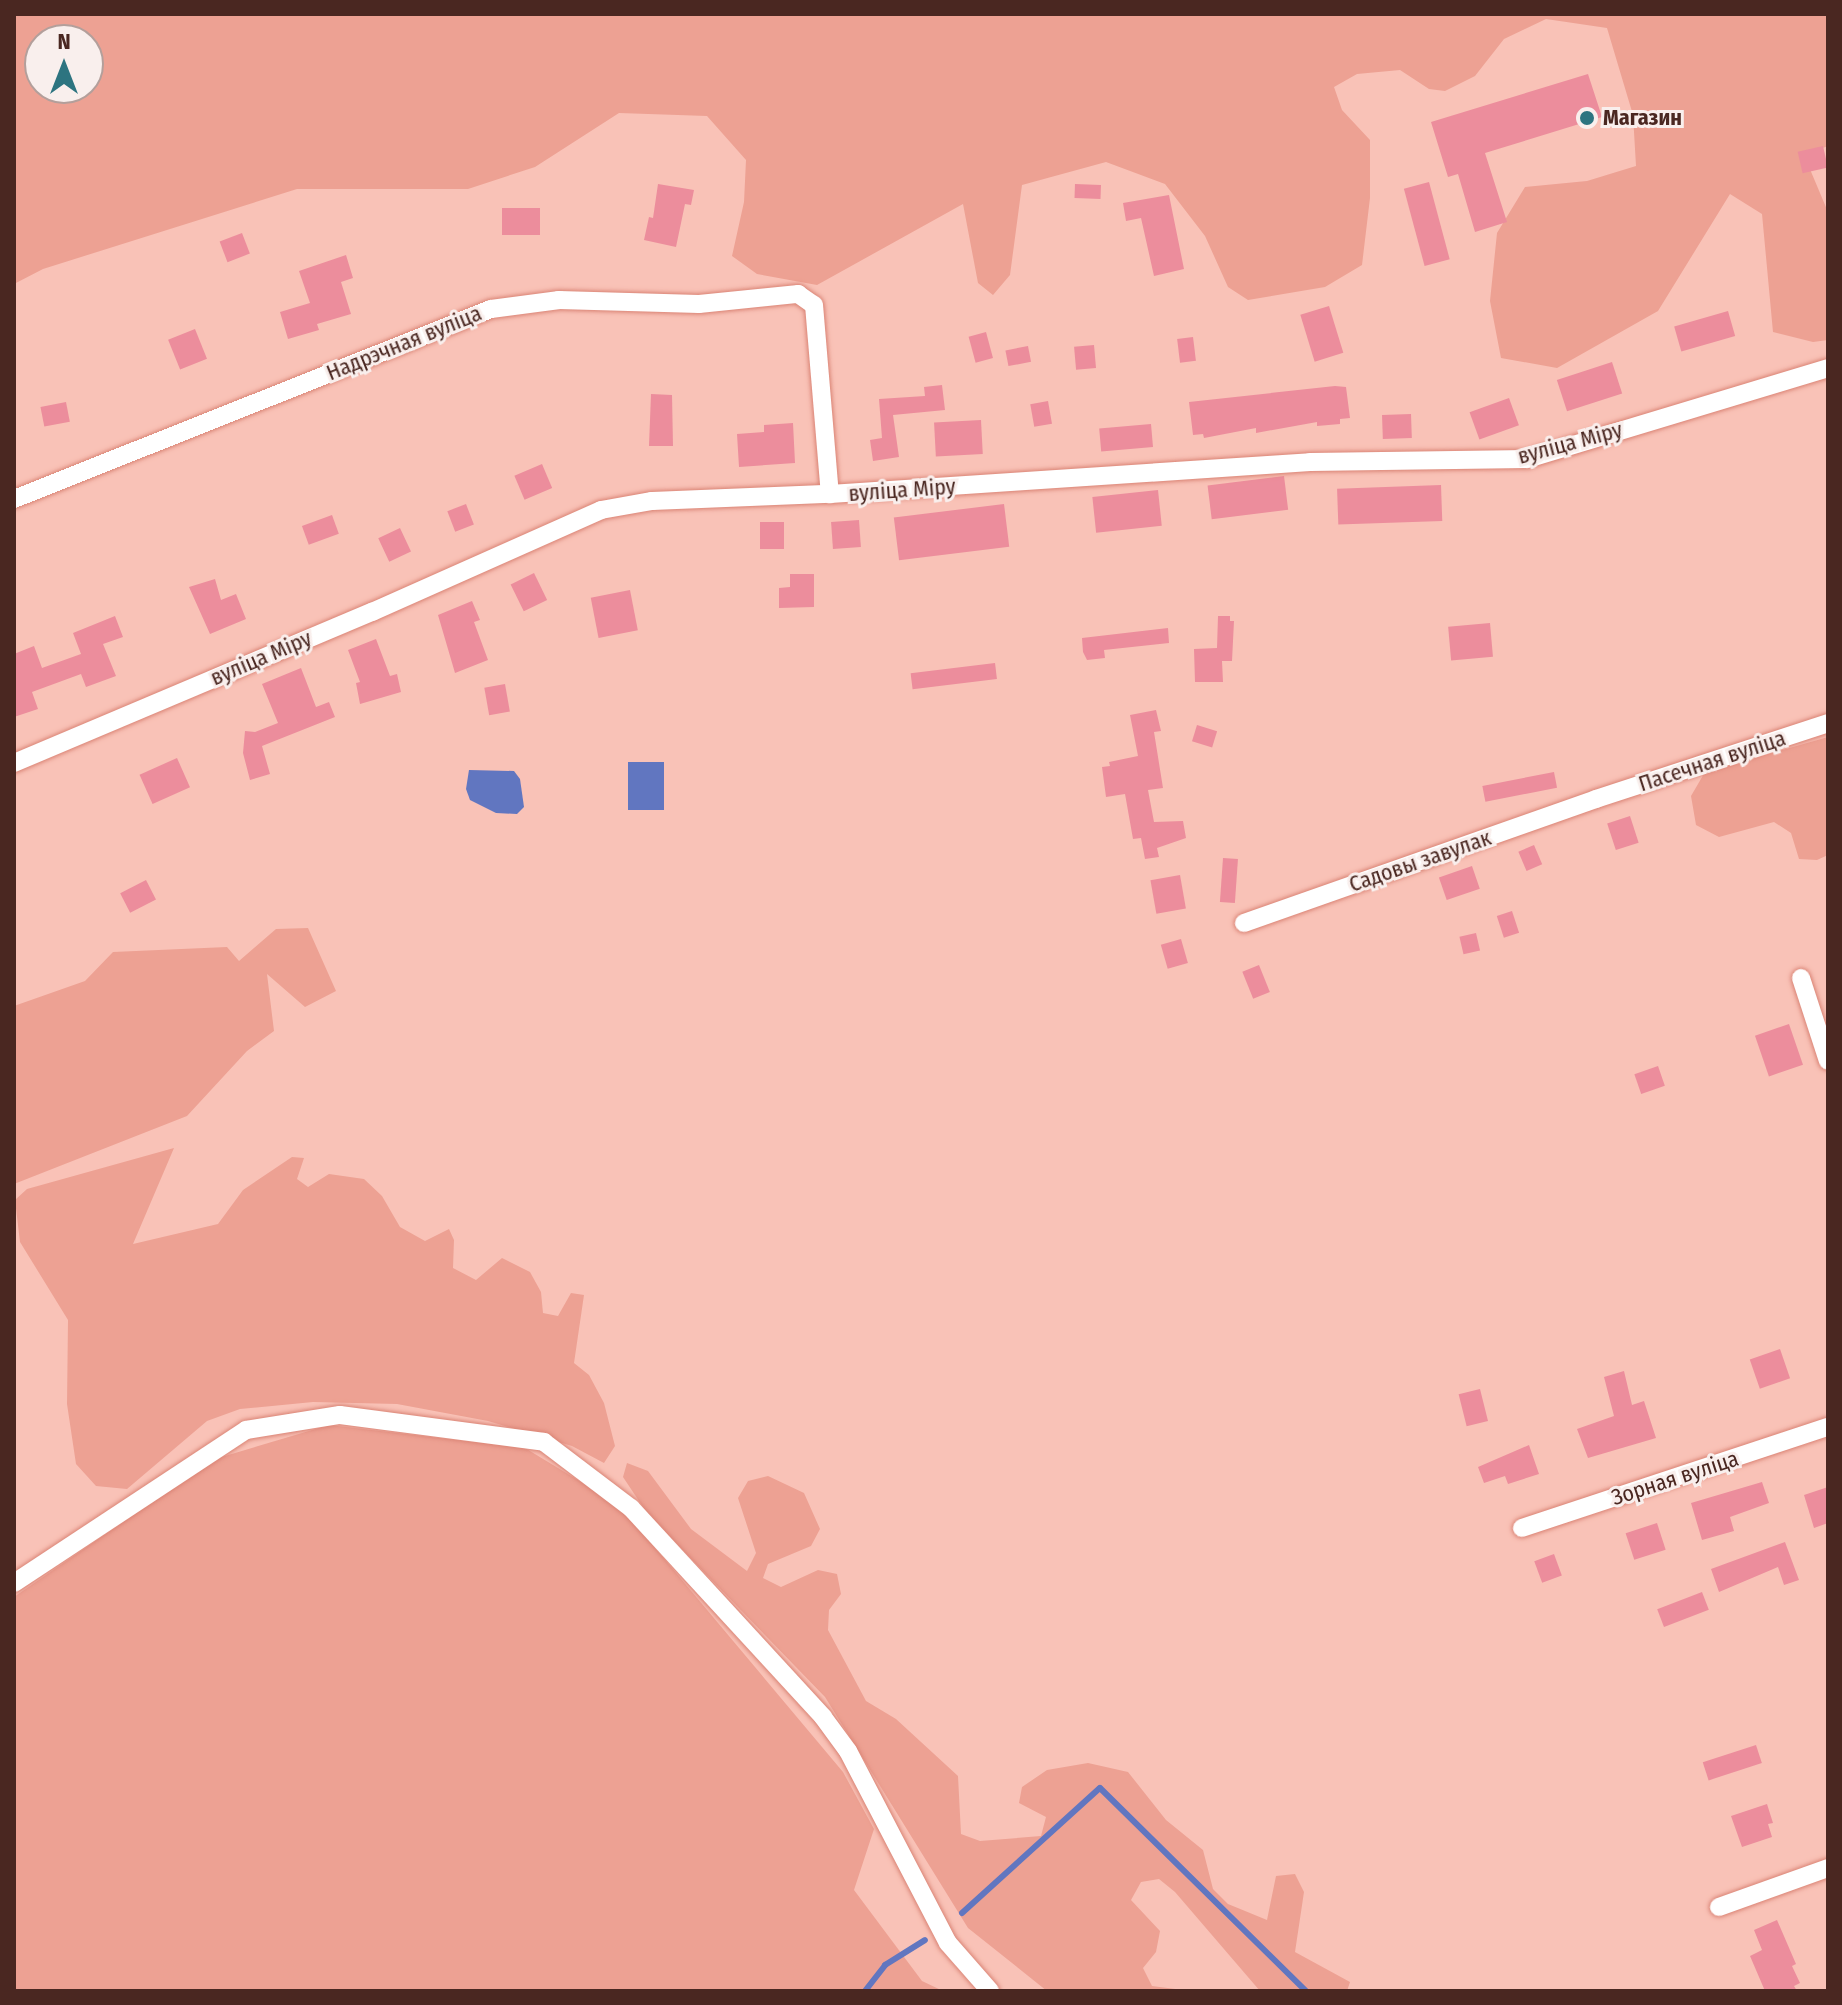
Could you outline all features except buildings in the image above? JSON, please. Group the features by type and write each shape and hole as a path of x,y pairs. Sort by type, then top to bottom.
{"street":[{"name":"Надрэчная вуліца","path":"14,499 491,309 559,300 699,304 798,294 814,305 830,494"},
{"name":"вуліца Міру","path":"14,763 372,612 601,510 652,501 830,494 1323,461 1527,459 1828,368"},
{"name":"Пасечная вуліца","path":"1596,799 1828,723"},
{"name":"Садовы завулак","path":"1244,923 1596,799"},
{"path":"1801,978 1828,1061"},
{"path":"14,1583 100,1523 246,1430 340,1415 544,1442 631,1508 823,1717 848,1751 948,1943 990,1991"},
{"name":"Зорная вуліца","path":"1522,1528 1828,1427"},
{"path":"1719,1907 1828,1868"}],"shaded area":[{"path":"14,14 1828,14 1828,146 1804,155 1828,212 1828,340 1813,342 1773,332 1762,214 1730,194 1658,311 1557,368 1501,358 1490,301 1497,233 1525,187 1587,181 1636,166 1633,115 1607,28 1546,19 1504,39 1475,76 1445,91 1429,89 1400,70 1357,74 1334,87 1342,110 1370,140 1370,198 1362,265 1325,287 1248,300 1228,287 1205,236 1165,184 1106,162 1022,185 1010,275 993,295 978,283 963,204 817,285 757,274 732,256 744,202 746,160 707,116 619,113 535,167 468,189 297,189 43,269 14,284"},
{"path":"1828,737 1828,855 1817,860 1799,859 1791,833 1774,822 1719,837 1696,825 1691,796 1705,772"},
{"path":"308,928 336,991 305,1007 267,974 274,1031 247,1051 187,1116 14,1184 14,1006 85,981 113,952 227,947 239,961 276,929"},
{"path":"174,1148 133,1244 218,1224 243,1190 292,1157 304,1158 297,1179 308,1187 329,1174 364,1179 382,1196 400,1227 425,1241 449,1229 454,1240 453,1268 476,1280 502,1258 530,1272 541,1292 543,1313 558,1316 571,1293 584,1295 574,1363 589,1375 604,1403 615,1446 604,1463 572,1446 488,1421 397,1404 313,1402 240,1409 207,1421 127,1489 96,1486 76,1464 67,1404 68,1320 20,1242 15,1200 27,1189"},
{"path":"329,1425 525,1448 619,1505 843,1772 874,1829 854,1890 922,1981 943,1991 14,1991 14,1597 215,1459"},
{"path":"627,1463 648,1471 691,1529 747,1571 756,1553 738,1498 748,1481 768,1476 804,1493 820,1529 811,1546 768,1564 763,1578 781,1587 818,1570 837,1574 841,1594 829,1610 828,1630 866,1701 896,1719 958,1776 961,1834 980,1841 1041,1836 1046,1817 1019,1803 1022,1787 1047,1770 1088,1763 1128,1772 1166,1820 1203,1850 1213,1889 1228,1904 1267,1920 1276,1876 1295,1874 1304,1892 1295,1952 1350,1982 1347,1991 1260,1991 1175,1892 1159,1879 1141,1882 1131,1900 1160,1931 1156,1952 1143,1968 1152,1986 1191,1991 1047,1991 968,1928 825,1697 647,1513 623,1477"}],"water":[{"path":"628,762 664,762 664,810 628,810"},
{"path":"469,770 514,771 520,779 524,807 517,814 496,813 470,800 466,789"}],"waterway":[{"path":"962,1913 1100,1788 1306,1991"},
{"path":"865,1991 885,1965 925,1940"}],"place":[{"name":"Магазин","path":"1587,118"}]}
